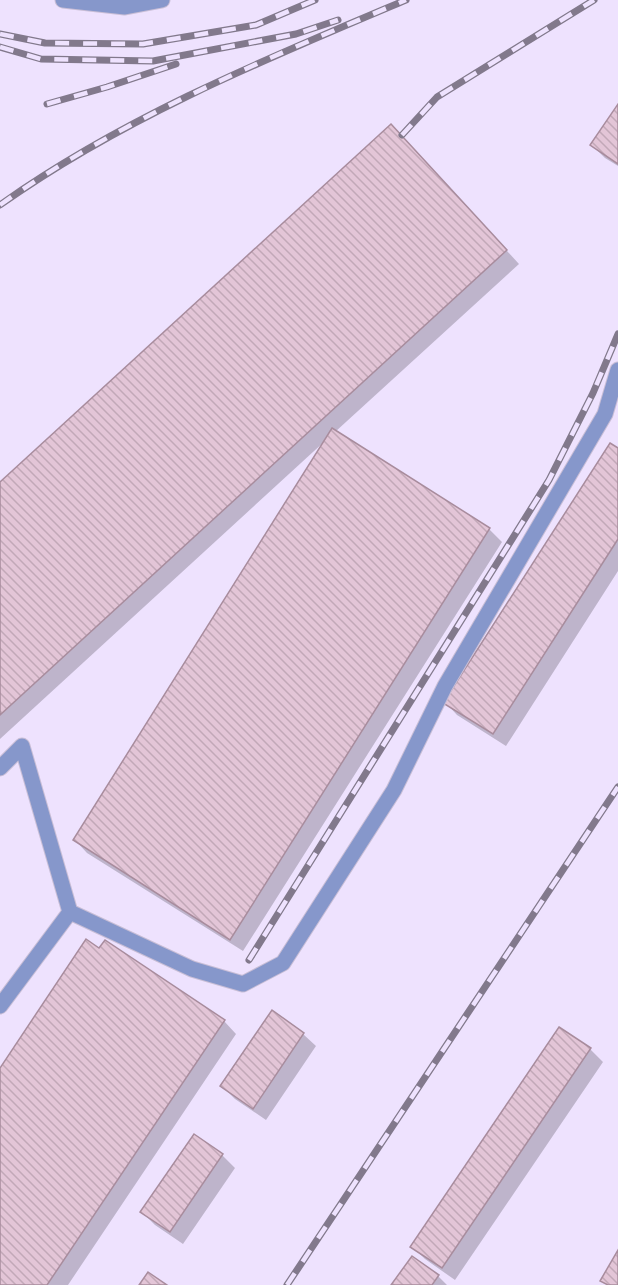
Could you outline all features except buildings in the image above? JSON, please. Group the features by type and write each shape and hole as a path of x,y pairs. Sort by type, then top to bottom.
{"lane":[{"path":"63,0 125,7 162,0"},
{"path":"0,768 22,746 69,912 192,969 243,984 283,963 394,790 445,686 605,414 618,370"},
{"path":"0,1006 69,912"}],"railway":[{"path":"0,34 45,43 143,44 256,25 315,0"},
{"path":"0,205 47,173 146,117 249,68 406,0"},
{"path":"402,135 437,97 594,0"},
{"path":"0,47 41,59 153,61 296,34 338,20"},
{"path":"47,104 176,64"},
{"path":"249,960 549,480 593,393 618,334"},
{"path":"287,1285 618,787"}]}
